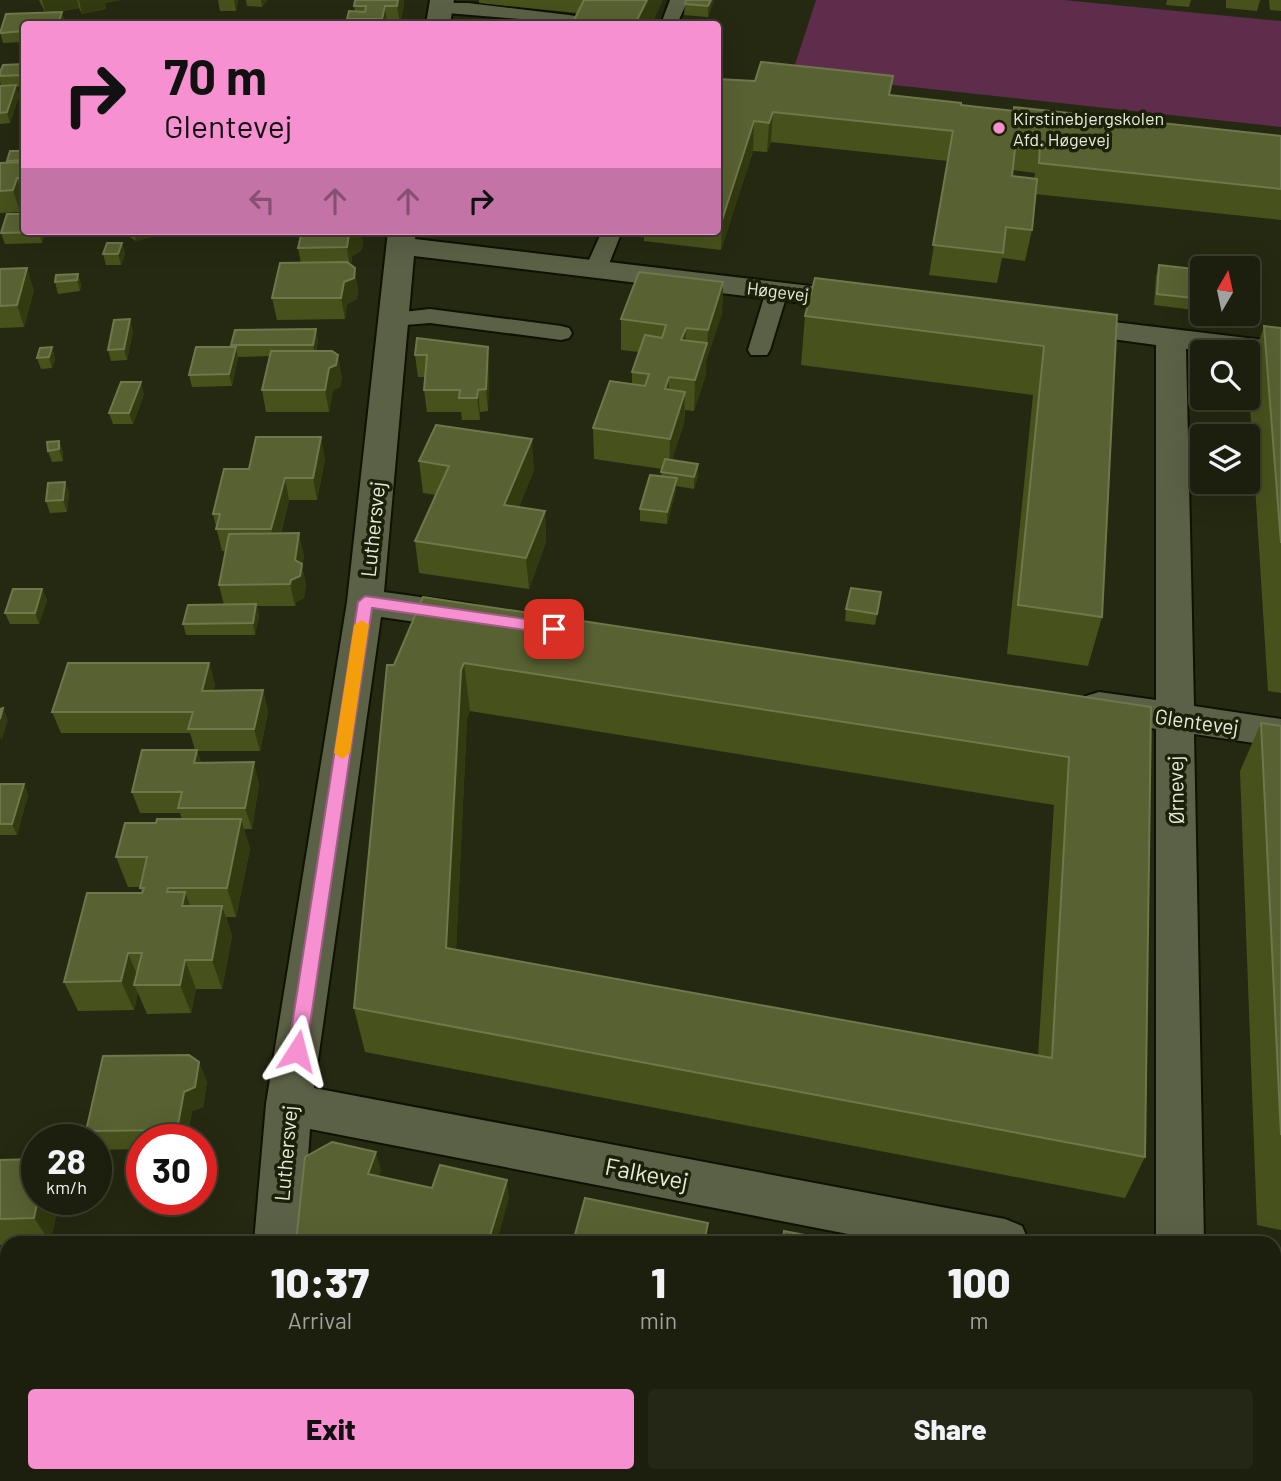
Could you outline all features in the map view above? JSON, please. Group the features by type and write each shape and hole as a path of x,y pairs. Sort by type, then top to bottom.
{"street":[{"name":"Høgevej","path":"401,239 596,269 886,304"},
{"name":"Luthersvej","path":"278,1236 289,1104 365,602 401,239"},
{"path":"1035,321 1281,351"},
{"name":"Ørnevej","path":"1171,337 1180,1236"},
{"path":"365,602 502,621"},
{"name":"Glentevej","path":"1065,702 1281,733"},
{"name":"Falkevej","path":"289,1104 974,1236"}],"lane":[{"path":"670,21 679,0"},
{"path":"440,11 468,8 570,21"},
{"path":"596,269 610,235"},
{"path":"759,350 777,291"},
{"path":"393,319 430,316 561,333"}],"shaded area":[{"path":"816,0 1063,0 1281,21 1281,127 792,74"}],"building":[{"path":"355,0 398,0 397,6 385,6 382,19 347,19 349,11 365,12 366,6 354,6"},
{"path":"584,0 647,0 636,21 574,21"},
{"path":"686,0 711,0 708,6 685,4"},
{"path":"62,12 59,21 21,21 21,31 0,33 6,14"},
{"path":"761,62 893,76 889,95 1014,111 1014,107 1281,136 1281,189 1039,163 1040,143 1016,140 1012,176 1037,179 1032,230 1006,227 1003,253 933,245 953,131 773,112 769,123 754,121 722,220 721,79 755,81"},
{"path":"21,64 21,75 0,76 3,65"},
{"path":"16,85 7,112 0,113 0,86"},
{"path":"10,151 21,151 21,160 7,161"},
{"path":"21,162 21,178 17,178 13,190 0,191 0,163"},
{"path":"7,214 21,214 21,232 1,233"},
{"path":"301,235 349,235 347,247 298,248"},
{"path":"107,243 122,243 118,254 103,254"},
{"path":"347,262 355,268 354,278 344,282 341,298 272,298 280,263"},
{"path":"1159,265 1190,269 1190,298 1157,294"},
{"path":"27,268 17,305 0,306 0,269"},
{"path":"639,272 723,282 708,330 686,328 681,340 707,343 695,380 669,377 665,389 685,392 670,439 593,428 610,381 645,386 649,374 632,372 645,335 662,338 666,325 621,319"},
{"path":"78,274 77,280 55,282 56,275"},
{"path":"815,278 1117,315 1102,617 1018,605 1044,346 805,316"},
{"path":"130,319 124,349 108,350 114,320"},
{"path":"1264,326 1281,328 1281,543"},
{"path":"316,329 313,345 231,345 235,330"},
{"path":"417,338 488,347 486,389 478,390 477,398 459,398 460,390 424,390 427,355 415,355"},
{"path":"52,347 49,357 37,358 40,348"},
{"path":"196,347 236,347 229,374 189,375"},
{"path":"271,351 332,351 338,355 336,365 329,368 325,390 262,390"},
{"path":"121,382 141,382 129,413 109,413"},
{"path":"436,425 532,439 504,505 545,511 526,558 415,541 449,466 419,461"},
{"path":"256,437 321,437 313,478 285,478 271,529 216,529 220,514 213,514 224,469 249,469"},
{"path":"59,441 59,449 48,451 47,442"},
{"path":"665,459 698,464 694,477 661,472"},
{"path":"650,475 677,478 667,512 640,509"},
{"path":"65,482 63,500 46,501 48,483"},
{"path":"299,533 295,560 302,564 300,576 291,580 290,584 219,585 229,534"},
{"path":"851,588 881,592 877,614 846,609"},
{"path":"13,589 42,589 35,613 5,613"},
{"path":"423,597 1151,707 1145,1157 354,1008 387,665 394,665","holes":["464,663 1069,757 1052,1058 446,948 461,670"]},
{"path":"256,604 253,623 183,624 188,605"},
{"path":"68,663 209,663 202,691 263,690 254,729 188,729 193,712 52,712"},
{"path":"1261,723 1281,726 1281,1135"},
{"path":"142,750 197,750 194,763 254,762 245,808 178,808 182,792 132,792"},
{"path":"0,784 24,784 12,824 0,824"},
{"path":"157,819 241,819 227,888 168,888 167,892 185,892 182,906 222,906 212,960 185,960 180,985 134,985 142,953 128,953 121,981 64,982 87,893 142,893 144,888 140,888 147,857 116,857 125,823 156,823"},
{"path":"189,1055 199,1062 195,1087 184,1092 178,1124 126,1124 126,1131 112,1131 112,1124 88,1124 103,1056"},
{"path":"332,1142 376,1152 368,1174 432,1188 440,1165 507,1180 490,1236 297,1236 305,1157"},
{"path":"21,1159 21,1215 35,1215 34,1218 0,1219 0,1160"},
{"path":"585,1198 708,1223 705,1236 575,1236"},
{"path":"784,1231 810,1236 784,1236"}],"slow traffic":[{"path":"342,753 362,625"}],"place":[{"name":"Kirstinebjergskolen Afd. Høgevej","path":"999,128"}],"route":[{"path":"297,1051 365,602 554,629"}]}
